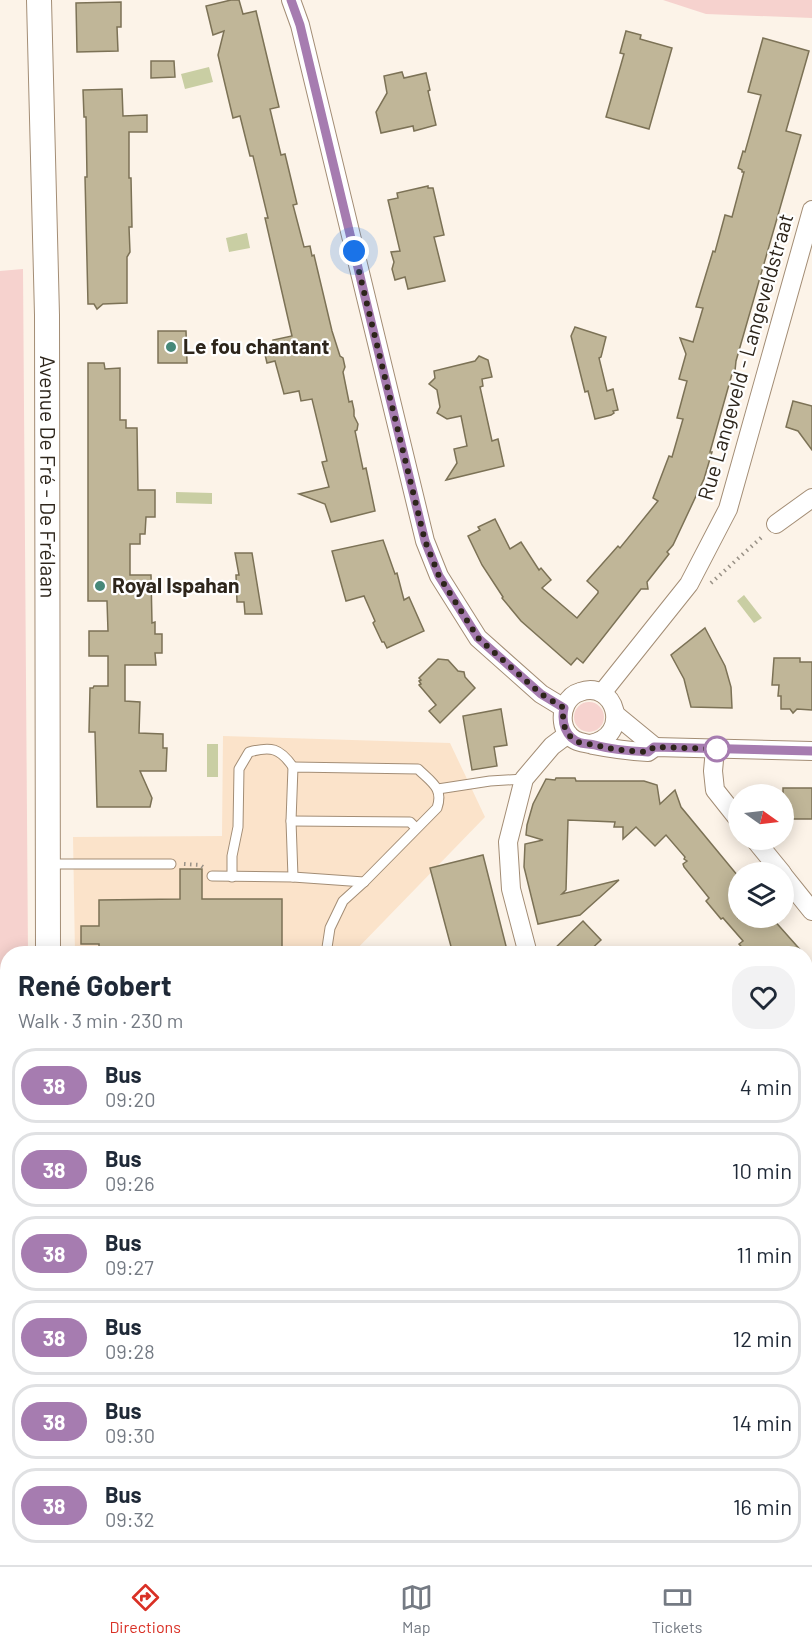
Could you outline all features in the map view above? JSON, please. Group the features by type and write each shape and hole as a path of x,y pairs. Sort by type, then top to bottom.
{"main road":[{"name":"Avenue De Fré - De Frélaan","path":"39,0 47,315 48,946"}],"street":[{"path":"291,0 300,25 425,541 439,576 478,638 541,694 564,708"},
{"name":"Rue Langeveld - Langeveldstraat","path":"602,693 689,584 728,509 812,210"},
{"path":"776,524 812,498"},
{"path":"590,744 605,739 611,733 616,716 609,699 593,690 575,694 568,700 562,717 563,726 568,734 581,743 618,751 648,752 654,747"},
{"path":"616,716 654,747 812,751"},
{"path":"526,946 512,889 508,843 524,778 552,746 568,734"},
{"path":"715,749 713,771 715,790 728,806"},
{"path":"763,850 772,862"},
{"path":"794,888 812,910"}],"lane":[{"path":"232,877 232,856 238,827 239,769 249,752 264,748 285,756 293,767 291,821 293,877"},
{"path":"293,767 418,769 438,789 440,799 437,808 364,882 343,900 330,928 327,946"},
{"path":"438,789 524,778"},
{"path":"291,821 410,822 416,828"},
{"path":"48,864 171,864"},
{"path":"212,876 293,877 364,882"}],"path":[{"path":"689,584 712,583 776,524"}],"shaded area":[{"path":"663,0 812,0 812,18 706,14"},
{"path":"209,67 213,82 185,89 181,74"},
{"path":"247,233 250,248 229,252 226,238"},
{"path":"23,269 28,946 0,946 0,271"},
{"path":"176,492 212,493 212,504 176,503"},
{"path":"744,595 762,618 754,623 737,601"},
{"path":"589,702 600,706 604,717 600,728 589,732 578,728 574,717 578,706"},
{"path":"223,736 450,743 485,817 360,946 75,946 73,837 222,836"},
{"path":"207,744 218,744 218,777 207,777"}],"building":[{"path":"239,0 243,14 256,11 279,107 270,109 281,155 285,154 297,204 293,205 304,247 310,246 312,256 314,255 332,331 340,356 343,358 345,367 343,372 349,402 352,401 354,416 358,424 355,431 375,511 331,522 325,504 299,494 329,487 322,462 327,461 312,399 301,401 299,391 284,394 275,361 267,363 263,346 274,344 273,340 292,336 253,156 250,156 240,116 233,118 218,55 224,31 213,35 206,6"},
{"path":"121,2 121,27 117,27 118,51 77,52 76,3"},
{"path":"626,31 641,35 640,39 672,48 649,129 606,117 624,54 620,53"},
{"path":"763,38 809,51 786,131 801,135 704,479 673,545 667,552 669,554 647,582 648,589 641,589 583,663 577,658 571,665 521,621 502,598 468,536 480,530 478,527 495,519 510,549 521,542 539,570 541,568 551,580 542,588 577,618 598,593 587,581 618,546 620,548 658,501 653,498 669,456 672,457 683,419 677,418 687,381 679,379 686,354 680,338 693,342 703,308 696,307 713,251 715,252 725,215 732,217 744,172 738,168 743,151 745,152 761,95 748,92"},
{"path":"151,61 174,61 175,77 151,78"},
{"path":"402,72 404,78 426,73 436,125 414,131 413,126 381,133 376,112 387,93 384,76"},
{"path":"122,89 123,116 147,115 147,132 129,132 132,227 129,227 130,252 127,257 127,303 103,304 97,309 94,304 88,304 86,117 84,117 83,90"},
{"path":"428,186 428,188 433,188 444,235 434,237 445,281 408,289 405,277 395,280 392,269 394,262 391,252 400,251 388,200 398,198 397,193"},
{"path":"575,327 606,337 599,358 607,391 613,389 618,410 613,411 611,415 595,419 588,391 585,392 571,336"},
{"path":"158,331 186,331 187,363 158,363"},
{"path":"479,356 488,360 492,377 482,379 483,386 480,387 492,441 498,439 504,466 446,480 457,463 454,449 467,446 461,416 447,419 437,413 440,407 437,390 429,384 435,378 434,371 475,361"},
{"path":"88,363 104,363 105,369 120,368 120,420 126,420 126,428 137,428 138,490 155,490 155,517 146,517 145,534 140,534 140,544 130,544 130,575 151,575 152,623 155,622 155,634 162,634 162,653 155,653 156,665 125,665 125,701 140,702 139,733 163,734 163,748 167,748 166,771 140,771 152,798 150,807 97,807 95,732 89,732 90,688 108,686 108,656 89,656 89,631 108,631 107,601 88,601"},
{"path":"793,401 812,406 812,450 798,431 786,427"},
{"path":"383,540 395,574 397,573 404,600 409,597 424,631 387,648 373,623 375,621 364,596 346,601 332,551"},
{"path":"235,553 252,553 262,614 245,614 244,602 237,602 236,575 239,575"},
{"path":"705,628 725,666 731,687 732,708 691,707 684,679 671,655"},
{"path":"774,658 800,658 800,662 812,662 812,710 797,709 793,713 790,709 781,709 781,696 778,696 779,685 772,685"},
{"path":"438,659 448,660 458,671 464,672 465,677 475,688 440,723 429,711 436,705 419,685 421,680 419,678"},
{"path":"501,709 507,745 494,747 497,766 472,770 463,716"},
{"path":"546,779 644,781 657,785 660,804 675,790 681,807 728,864 728,924 706,901 709,898 684,867 683,864 687,861 685,857 666,835 655,846 636,827 623,839 623,827 614,827 615,822 568,820 566,890 562,894 619,880 580,915 538,924 524,867 525,844 543,840 526,835 533,804"},
{"path":"794,788 812,788 812,819 794,819"},
{"path":"483,855 506,946 451,946 430,868"},
{"path":"180,869 202,869 202,899 282,899 282,946 99,946 99,944 81,944 81,926 99,926 99,900 180,899"},
{"path":"583,921 601,940 595,946 557,946"},
{"path":"732,928 781,928 797,946 741,946 739,944 743,941"}],"bus line":[{"name":"38","path":"291,0 300,25 425,541 439,576 478,638 541,694 564,708 563,726 574,740 581,743 618,751 648,752 654,747 812,751"}],"place":[{"name":"Le fou chantant","path":"171,347"},
{"name":"Royal Ispahan","path":"100,586"}],"route":[{"path":"354,251 425,541 439,576 478,638 541,694 564,708 563,726 574,740 618,751 633,752 648,752 654,747 717,749"}]}
